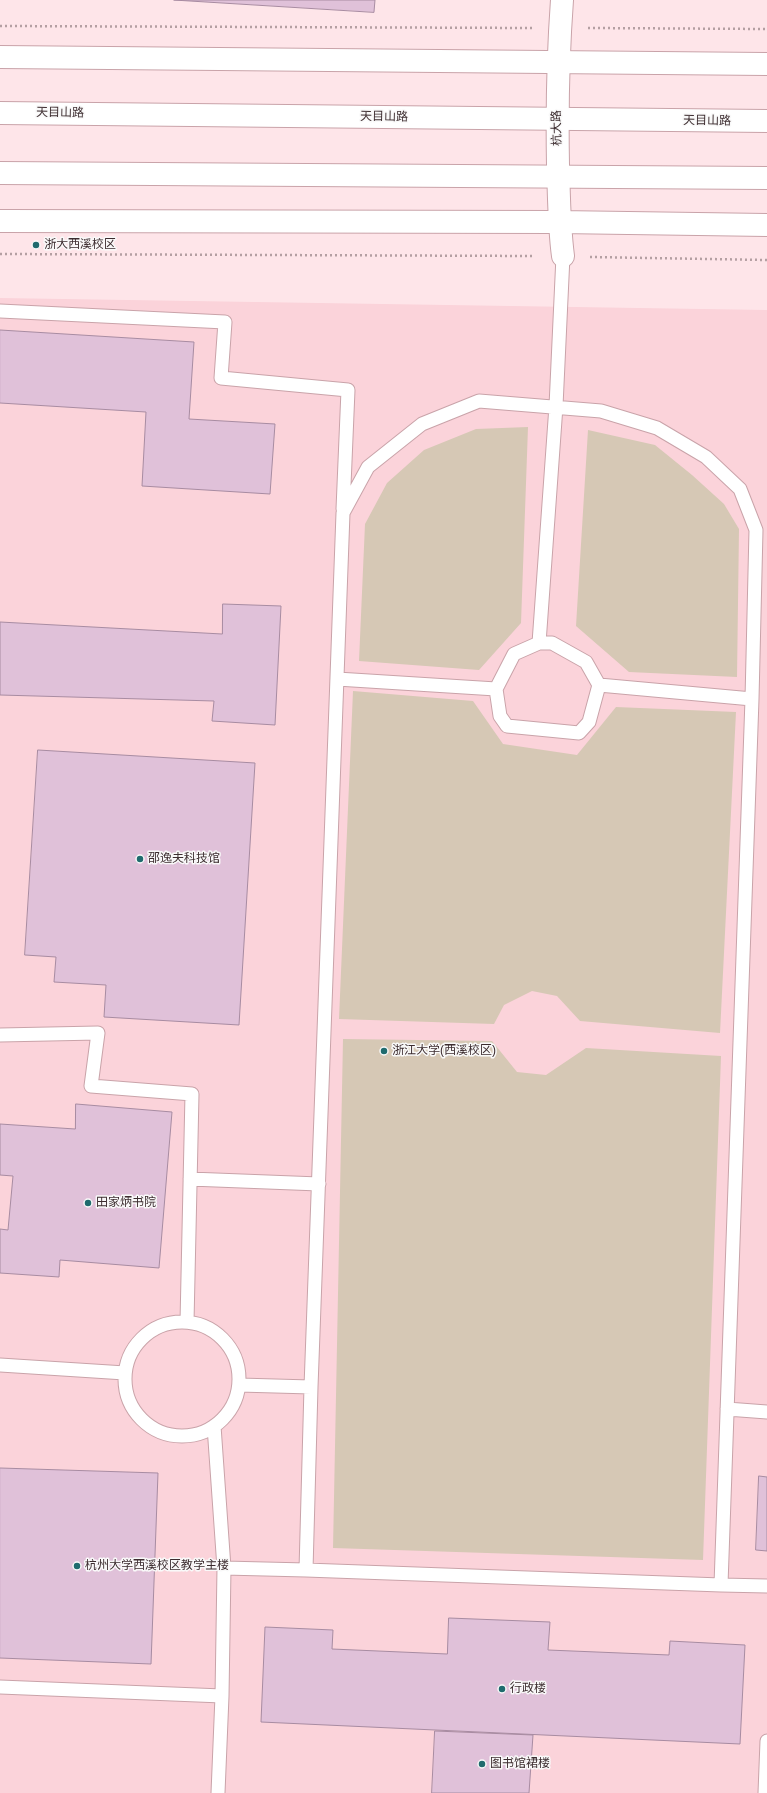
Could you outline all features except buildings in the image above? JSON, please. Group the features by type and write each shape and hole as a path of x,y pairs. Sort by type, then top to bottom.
{"main road":[{"name":"杭大路","path":"562,0 558,63 557,119 559,222 563,256"},
{"path":"0,57 767,64"},
{"name":"天目山路","path":"0,113 767,121"},
{"path":"0,173 558,175 767,178"},
{"path":"0,221 559,222 767,225"}],"lane":[{"path":"539,643 556,406 563,256"},
{"path":"0,311 225,322 222,378 348,390 336,679 306,1570"},
{"path":"343,513 368,467 422,424 479,401 556,406 601,411 657,428 706,457 740,489 756,530 752,699 721,1586"},
{"path":"539,643 552,643 586,662 598,685 589,722 579,733 506,726 500,716 496,689 514,654 539,643"},
{"path":"336,679 496,689"},
{"path":"598,685 752,699"},
{"path":"0,1035 98,1033 91,1086 192,1094 188,1322"},
{"path":"190,1179 319,1184"},
{"path":"188,1322 205,1327 220,1336 232,1350 238,1366 239,1385 235,1401 226,1415 214,1426 198,1433 180,1435 162,1431 146,1422 133,1408 127,1391 126,1373 130,1356 140,1341 153,1329 170,1323 188,1322"},
{"path":"0,1365 126,1373"},
{"path":"239,1385 311,1387"},
{"path":"727,1409 767,1412"},
{"path":"214,1426 224,1568 222,1696 218,1793"},
{"path":"224,1568 721,1586 767,1586"},
{"path":"0,1687 222,1696"},
{"path":"765,1793 767,1740"}],"path":[{"path":"0,26 767,29"},
{"path":"0,254 563,256 767,260"}],"shaded area":[{"name":"浙江大学(西溪校区)","path":"0,298 767,310 767,1793 0,1793"},
{"path":"528,427 521,623 479,670 359,661 365,524 387,483 424,450 476,429"},
{"path":"588,430 655,445 692,475 724,504 739,529 737,677 629,672 576,626"},
{"path":"353,691 473,701 503,744 577,755 616,707 736,712 720,1033 580,1021 557,996 532,991 504,1005 494,1024 339,1019"},
{"path":"343,1039 492,1041 517,1072 546,1075 586,1048 721,1056 703,1560 333,1548"}],"place":[{"name":"浙大西溪校区","path":"36,245"},
{"name":"邵逸夫科技馆","path":"140,859"},
{"name":"浙江大学(西溪校区)","path":"384,1051"},
{"name":"田家炳书院","path":"88,1203"},
{"name":"杭州大学西溪校区教学主楼","path":"77,1566"},
{"name":"行政楼","path":"502,1689"},
{"name":"图书馆裙楼","path":"482,1764"}]}
